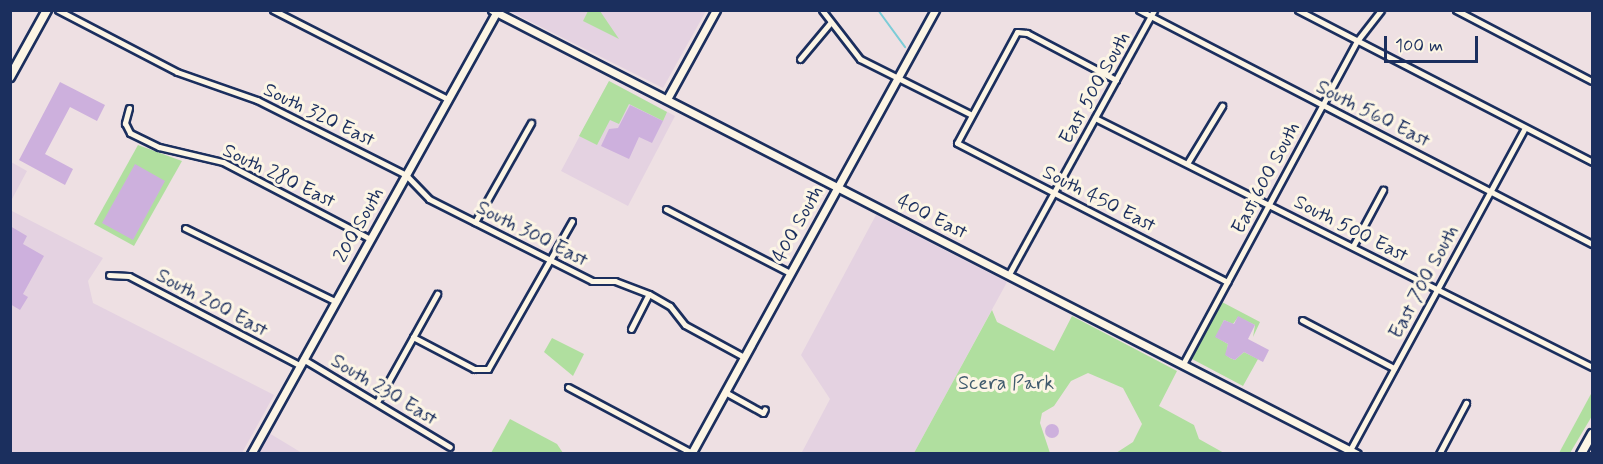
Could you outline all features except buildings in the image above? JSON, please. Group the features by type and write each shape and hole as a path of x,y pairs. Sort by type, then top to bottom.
{"main road":[{"path":"10,77 47,10"},
{"path":"1581,453 1593,434"}],"street":[{"name":"South 320 East","path":"58,10 177,72 270,106 406,175"},
{"path":"273,10 448,99"},
{"path":"667,99 716,10"},
{"path":"822,10 861,58 970,114 1017,32 1027,33 1116,80"},
{"name":"400 South","path":"691,453 935,10"},
{"name":"South 560 East","path":"1139,10 1153,14 1323,105 1593,244"},
{"path":"1299,10 1593,162"},
{"name":"East 600 South","path":"1183,364 1357,41 1381,10"},
{"path":"1456,10 1593,81"},
{"name":"200 South","path":"251,453 494,12"},
{"name":"400 East","path":"494,12 838,186 1353,452"},
{"name":"East 500 South","path":"1009,274 1153,14"},
{"path":"800,59 831,22"},
{"path":"1188,162 1222,106"},
{"name":"South 280 East","path":"129,108 125,123 130,133 159,147 223,162 370,239"},
{"name":"South 450 East","path":"970,114 957,143 1227,282"},
{"name":"South 500 East","path":"1095,118 1188,162 1436,290 1593,367"},
{"path":"475,222 531,123"},
{"name":"East 700 South","path":"1353,452 1394,368 1525,128"},
{"name":"South 300 East","path":"406,175 421,194 592,281 615,281 649,294 670,306 685,325 744,357"},
{"path":"1353,246 1383,190"},
{"path":"666,209 790,273"},
{"path":"413,337 474,369 485,370 573,221"},
{"path":"185,228 335,301"},
{"name":"South 200 East","path":"109,275 129,276 301,362"},
{"path":"377,402 437,294"},
{"path":"631,329 649,294"},
{"path":"1302,320 1394,368"},
{"name":"South 230 East","path":"301,362 377,402 450,447"},
{"path":"568,387 691,453"},
{"path":"725,392 763,413 765,409"},
{"path":"1440,453 1466,403"}],"shaded area":[{"path":"509,11 706,11 663,88"},
{"path":"609,81 675,116 628,206 561,171"},
{"path":"11,162 27,171 11,201"},
{"path":"10,210 103,258 88,281 93,303 274,395 242,453 11,453"},
{"path":"876,215 1007,282 914,453 801,454 830,399 801,355"},
{"path":"269,433 302,453 257,453"}],"green space":[{"path":"588,11 600,11 619,39 583,21"},
{"path":"609,81 667,112 663,121 629,104 619,124 610,120 597,145 579,136"},
{"path":"138,145 182,161 134,246 94,224"},
{"path":"1222,302 1260,322 1253,337 1255,325 1238,317 1233,324 1224,320 1216,337 1228,344 1226,355 1230,358 1235,360 1244,352 1258,359 1243,386 1192,359"},
{"name":"Scera Park","path":"992,310 997,322 1054,351 1072,316 1177,371 1159,406 1194,425 1199,439 1224,453 1116,453 1133,442 1142,424 1123,388 1088,373 1071,381 1054,406 1042,413 1040,423 1050,453 914,453"},
{"path":"552,338 584,354 573,376 544,352"},
{"path":"1592,392 1592,416 1570,453 1559,453"},
{"path":"510,419 557,444 563,453 491,453"}],"waterway":[{"path":"878,10 905,47"}]}
